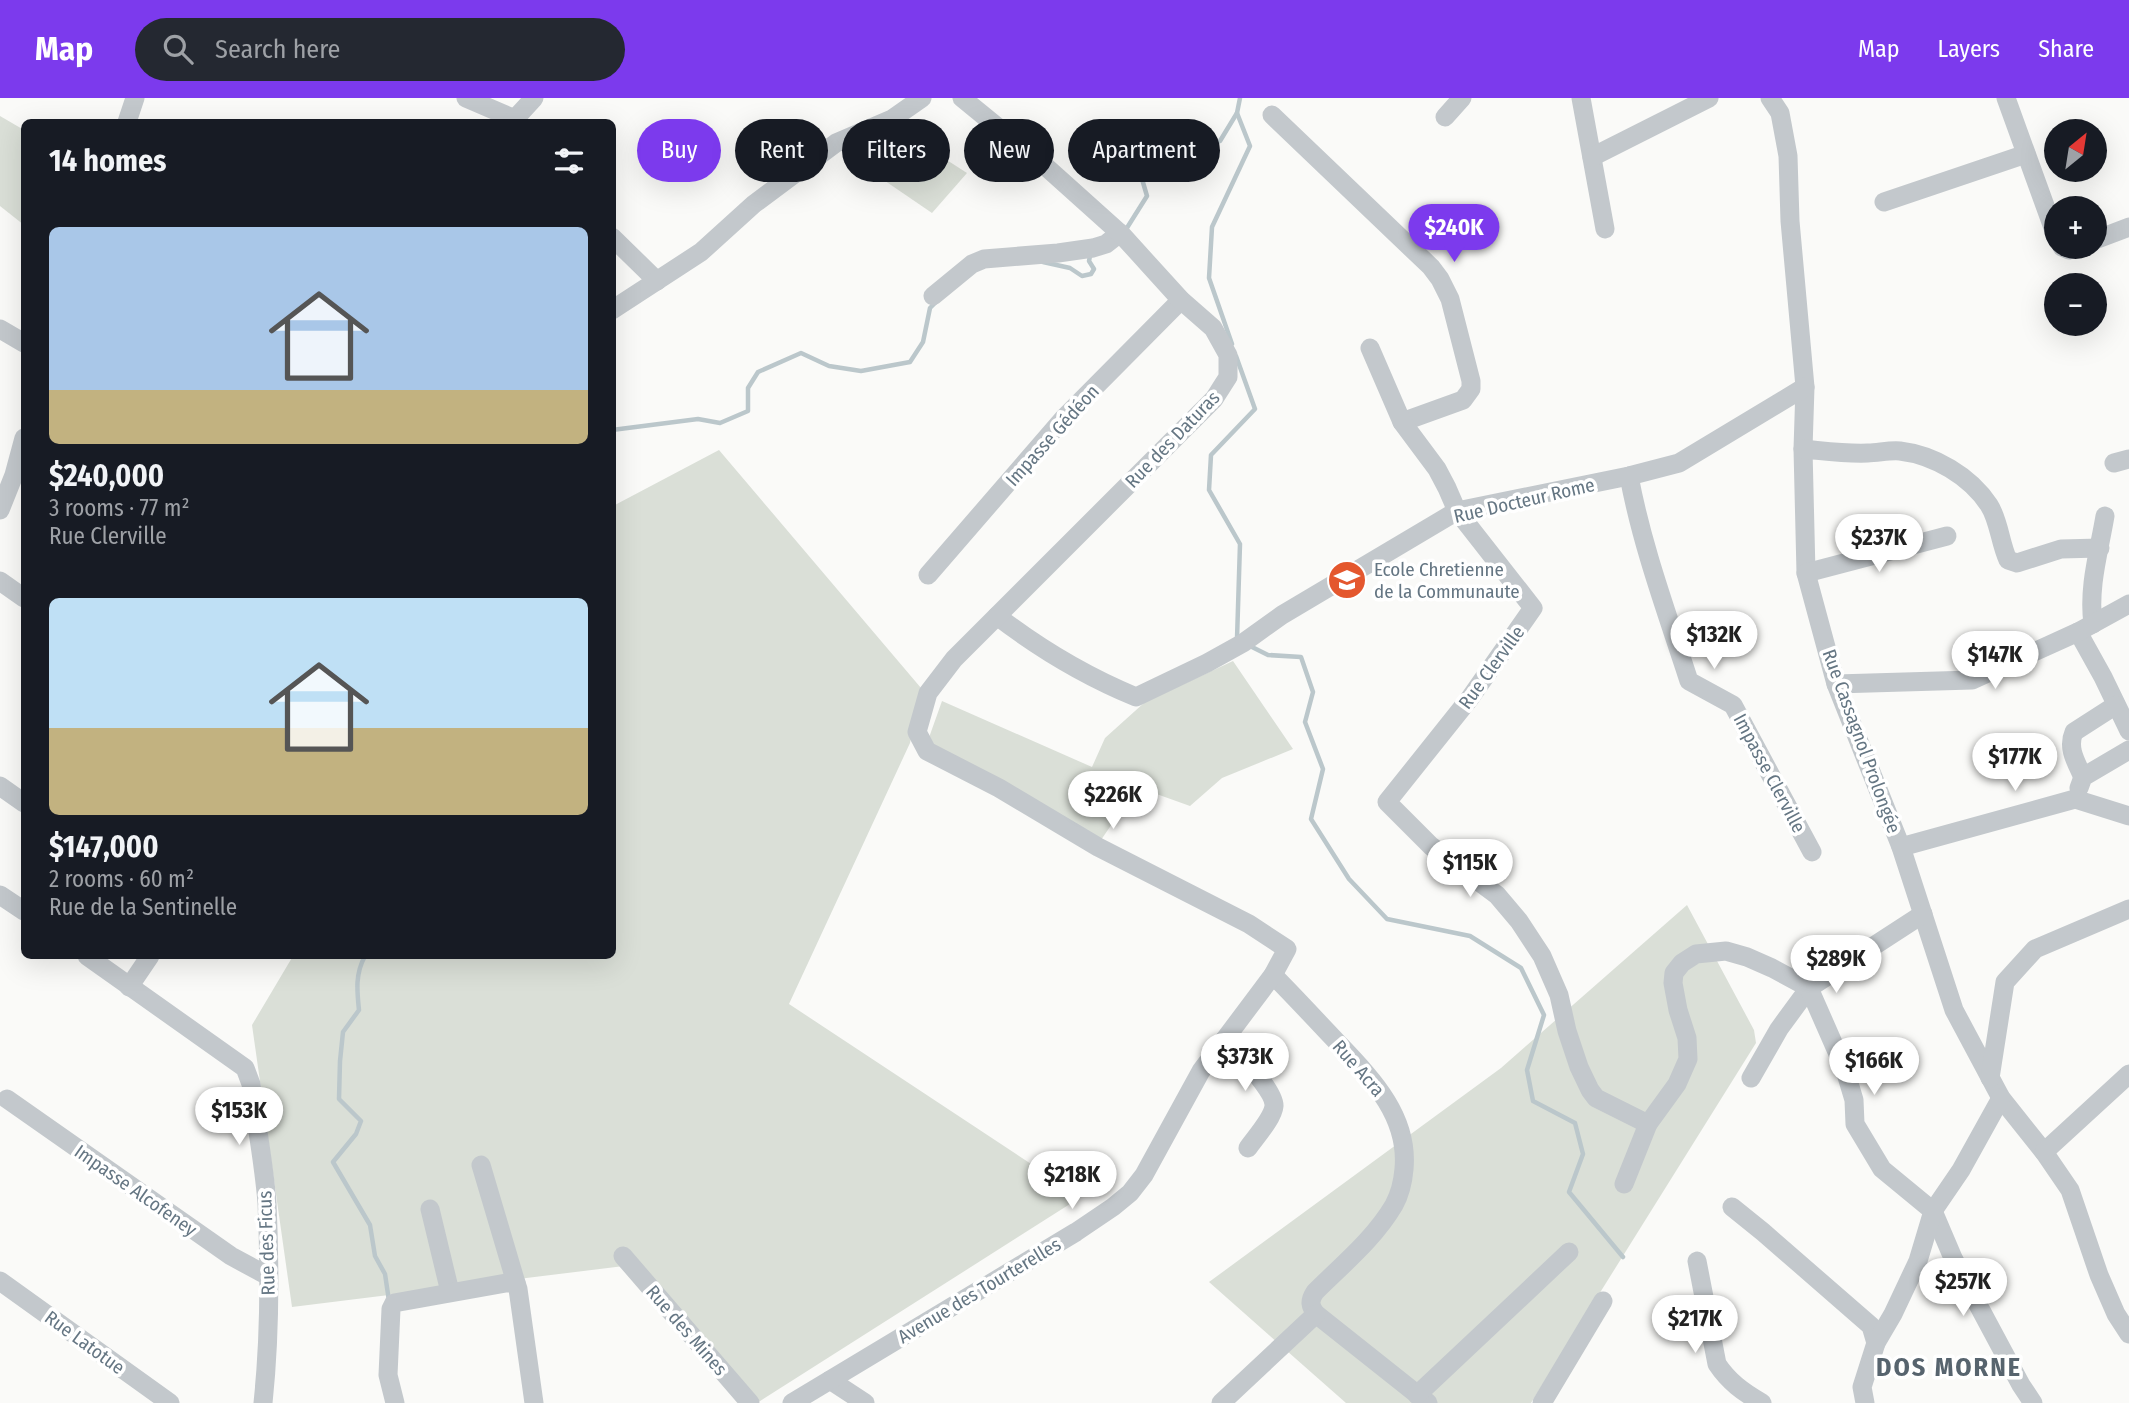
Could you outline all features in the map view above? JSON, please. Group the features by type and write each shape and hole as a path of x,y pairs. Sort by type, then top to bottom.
{"street":[{"path":"128,119 135,98"},
{"path":"466,98 510,119"},
{"path":"516,119 534,98"},
{"name":"Rue des Daturas","path":"962,98 1044,165 1120,233 1181,300 1213,328 1228,355 1228,377 1214,399 954,659 928,693 916,732 927,751 999,788 1098,847 1249,924 1287,950"},
{"path":"1445,117 1462,98"},
{"path":"1581,98 1605,229"},
{"path":"1592,157 1709,98"},
{"name":"Rue Cassagnol Prolongée","path":"1770,98 1780,113 1788,156 1790,221 1805,387 1803,449 1806,573 1836,684 1901,847 1954,1010 2001,1098 2070,1189 2099,1275 2116,1314 2129,1334"},
{"path":"2006,98 2044,203"},
{"path":"616,307 701,252 754,204 836,143 892,119 910,101"},
{"path":"1272,115 1431,267 1445,287 1471,388 1463,400 1402,422"},
{"path":"1884,202 2026,154"},
{"path":"2107,235 2129,227"},
{"path":"933,296 972,264 984,259 1093,248 1106,244 1120,233"},
{"path":"616,241 657,281"},
{"name":"Impasse Gédéon","path":"928,575 1063,419 1181,300"},
{"path":"0,329 21,340"},
{"name":"Rue Clerville","path":"1370,348 1402,422 1437,469 1457,511 1533,608 1470,698 1387,802 1430,846 1497,895 1512,912 1542,957 1559,995 1578,1067 1590,1090 1596,1098 1648,1124"},
{"name":"Rue Docteur Rome","path":"997,616 1069,665 1136,697 1231,650 1282,615 1457,511 1629,476 1679,463 1805,387"},
{"path":"0,510 21,449"},
{"path":"1803,449 1868,453 1897,450 1928,457 1976,489 1991,506 2008,560 2017,563 2061,549 2100,548"},
{"name":"Impasse Clerville","path":"1629,476 1635,510 1689,681 1733,705 1812,852"},
{"path":"2105,516 2086,628 2103,677 2129,731"},
{"path":"1806,573 1947,536"},
{"path":"0,581 21,596"},
{"path":"1836,684 1972,680 2086,628 2129,604"},
{"path":"2083,777 2071,751 2071,738 2074,732 2116,705"},
{"path":"2075,799 2083,777 2129,750"},
{"path":"0,786 21,801"},
{"path":"1901,847 2075,799 2129,816"},
{"path":"0,895 21,909"},
{"path":"1990,1077 2005,982 2035,949 2129,909"},
{"path":"1751,1078 1779,1029 1809,988 1923,914"},
{"name":"Avenue des Tourterelles","path":"792,1403 1076,1232 1129,1193 1144,1175 1201,1071 1273,975 1287,950"},
{"path":"1625,1184 1648,1124 1678,1084 1688,1059 1687,1038 1673,983 1674,973 1682,963 1696,954 1726,951 1772,968 1809,988 1845,1070 1854,1100 1855,1124 1882,1169 1933,1211 1953,1258 2033,1403"},
{"name":"Rue des Ficus","path":"91,959 245,1068 251,1084 267,1200 267,1367 263,1403"},
{"path":"130,987 148,959"},
{"name":"Rue Acra","path":"1273,975 1362,1068 1387,1100 1399,1123 1405,1154 1403,1181 1396,1202 1374,1233 1310,1299 1311,1307 1317,1314"},
{"path":"1226,1039 1269,1091 1274,1105 1272,1114 1248,1148"},
{"path":"2044,1152 2129,1074"},
{"path":"1859,1398 1875,1343 1893,1314 1918,1261 1933,1211 1961,1170 2001,1098"},
{"name":"Impasse Alcofeney","path":"7,1099 231,1256 268,1276"},
{"path":"481,1165 522,1308 534,1403"},
{"path":"1732,1207 1871,1326 1875,1343"},
{"path":"430,1209 450,1292"},
{"path":"1221,1403 1317,1314 1422,1399 1569,1252"},
{"name":"Rue des Mines","path":"623,1256 750,1403"},
{"path":"1697,1261 1717,1364 1740,1390 1762,1403"},
{"name":"Rue Latotue","path":"0,1281 170,1403"},
{"path":"395,1403 388,1375 392,1306 397,1301 516,1283"},
{"path":"1542,1403 1603,1301"},
{"path":"830,1380 864,1403"}],"shaded area":[{"path":"0,116 21,128 21,223 0,206"},
{"path":"950,162 964,171 964,176 932,213 887,182 950,182"},
{"path":"719,450 921,688 910,743 789,1004 1081,1197 757,1403 624,1266 292,1307 252,1025 291,959 616,959 616,504"},
{"path":"1233,661 1293,749 1222,778 1190,806 1137,787 1101,840 926,746 942,701 1092,767 1105,738 1145,702"},
{"path":"1687,905 1754,1030 1756,1043 1531,1403 1346,1403 1209,1282 1501,1068"}],"waterway":[{"path":"1125,231 1147,196 1142,179 1157,164 1174,154 1187,155 1220,141 1237,113 1240,98"},
{"path":"1232,344 1209,278 1212,227 1250,146 1237,113"},
{"path":"1043,262 1070,268 1082,276 1091,274 1094,269 1089,261 1093,254"},
{"path":"616,429 698,419 720,423 748,411 748,388 758,372 801,353 829,366 861,371 910,362 923,342 930,308 935,303"},
{"path":"1236,356 1255,409 1211,455 1209,490 1240,544 1237,639"},
{"path":"1250,646 1268,655 1301,657 1313,692 1305,722 1323,769 1311,819 1349,879 1387,919 1470,936 1521,968 1544,1015 1527,1070 1533,1101 1575,1123 1583,1154 1569,1192 1623,1257"},
{"path":"364,959 358,976 359,1010 343,1032 339,1099 361,1121 356,1134 333,1162 370,1225 375,1256 385,1274 389,1301"}],"place":[{"name":"Ecole Chretienne de la Communaute","path":"1347,580"}],"district":[{"name":"DOS MORNE","path":"1949,1367"}]}
